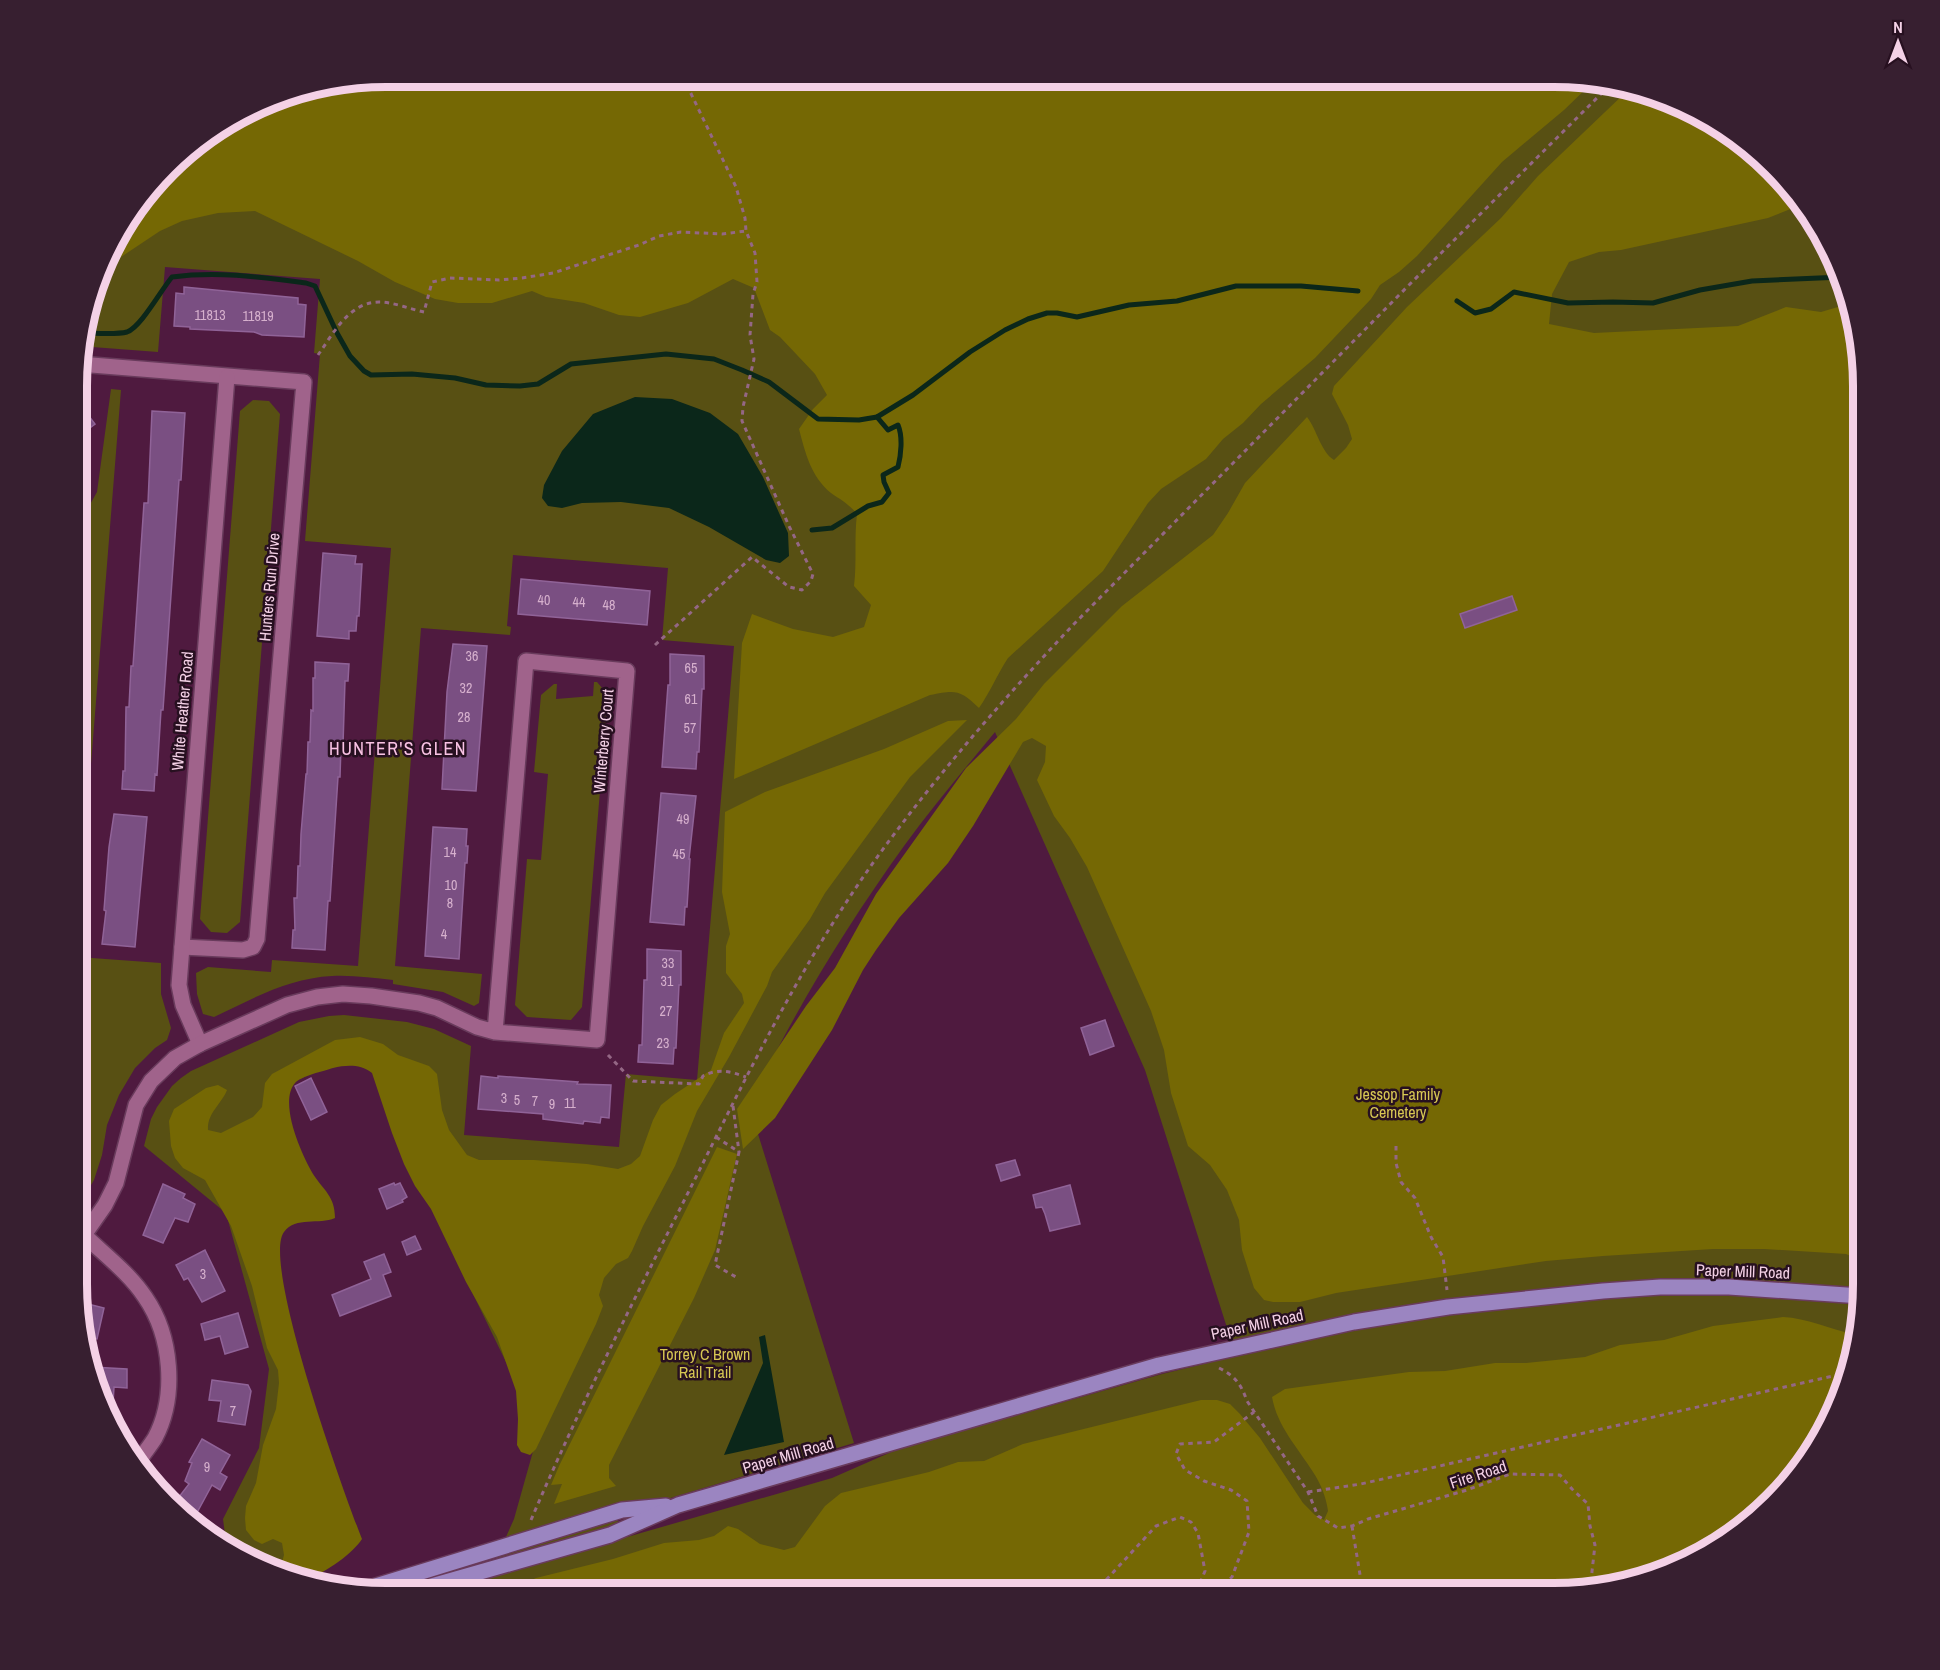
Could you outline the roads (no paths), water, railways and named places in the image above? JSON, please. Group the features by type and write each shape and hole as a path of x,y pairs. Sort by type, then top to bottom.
{"main road":[{"name":"Paper Mill Road","path":"442,1583 610,1535 678,1505 1159,1365 1354,1322 1448,1306 1660,1287 1729,1287 1852,1295"},
{"name":"Paper Mill Road","path":"386,1583 622,1510 678,1505"}],"street":[{"name":"Hunters Run Drive","path":"88,365 304,382 257,939 253,948 243,950 182,947"},
{"name":"White Heather Road","path":"200,1044 183,1005 179,985 227,377"},
{"name":"Winterberry Court","path":"87,1230 117,1183 130,1123 142,1093 160,1071 175,1058 200,1044 287,1005 317,997 343,994 419,1003 495,1032 597,1040 627,671 526,661 495,1032"},
{"path":"87,1243 124,1272 146,1298 159,1322 167,1351 169,1380 165,1409 155,1437 142,1457"}],"waterway":[{"path":"92,333 117,333 133,329 172,277 222,275 272,279 315,286 350,356 371,375 412,374 455,378 486,385 520,386 538,384 571,364 666,354 714,359 742,370 769,382 818,419 859,420 877,417 913,395 970,352 1005,330 1047,313 1077,317 1129,305 1177,301 1236,286 1301,286 1358,291"},
{"path":"1457,301 1475,313 1491,309 1514,292 1568,303 1653,303 1700,290 1752,281 1832,277"},
{"path":"812,530 832,528 868,506 882,502 889,493 883,475 898,467 901,435 898,425 888,430 877,417"}],"district":[{"name":"HUNTER'S GLEN","path":"398,749"}],"park label":[{"name":"Jessop Family Cemetery","path":"1398,1103"},
{"name":"Torrey C Brown Rail Trail","path":"705,1363"}]}
